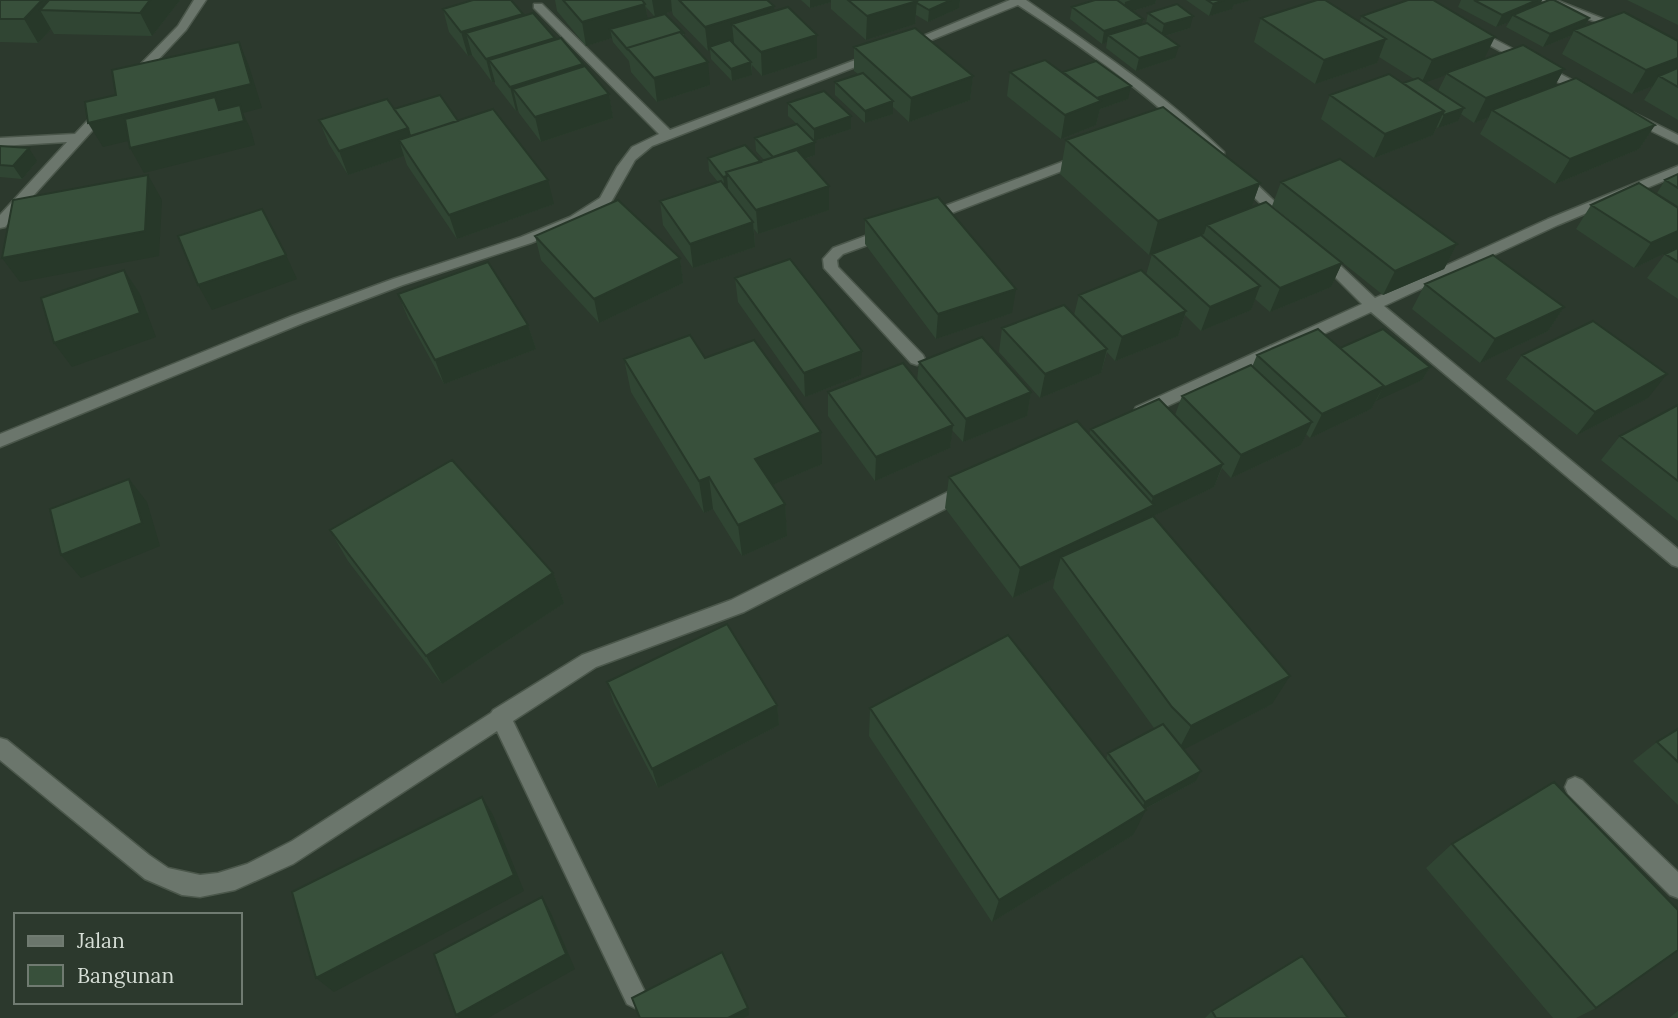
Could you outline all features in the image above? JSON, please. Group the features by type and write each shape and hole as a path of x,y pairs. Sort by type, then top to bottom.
{"street":[{"path":"0,224 182,28 200,0"},
{"path":"0,441 221,350 570,221 607,200 628,157 636,149 1020,0 1106,57 1304,238 1374,306 1678,561"},
{"path":"1546,0 1631,32"},
{"path":"538,6 668,135"},
{"path":"1466,29 1597,98"},
{"path":"1620,110 1678,140"},
{"path":"0,142 77,138"},
{"path":"916,359 831,268 830,260 838,251 1095,153"},
{"path":"1121,421 1553,222 1678,170"},
{"path":"0,747 141,863 165,879 196,887 225,883 261,870 311,841 500,716 589,661 737,606 981,484"},
{"path":"500,716 635,996"},
{"path":"1576,787 1678,887"}],"building":[{"path":"0,0 42,0 24,19 0,19"},
{"path":"49,0 150,0 140,13 40,10"},
{"path":"473,0 511,0 523,14 461,32 443,9"},
{"path":"563,0 642,0 645,4 582,22"},
{"path":"679,0 767,0 774,6 705,27"},
{"path":"848,0 916,0 917,1 867,16"},
{"path":"916,0 951,0 929,10"},
{"path":"1095,0 1117,0 1143,19 1104,31 1072,7"},
{"path":"1207,0 1224,0 1213,4"},
{"path":"1317,0 1325,0 1386,39 1324,60 1261,18"},
{"path":"1408,0 1433,0 1495,37 1432,60 1362,16"},
{"path":"1474,0 1537,0 1502,15"},
{"path":"1549,0 1589,18 1550,34 1513,15"},
{"path":"1177,4 1193,16 1164,24 1148,13"},
{"path":"788,7 817,35 761,52 732,24"},
{"path":"1624,12 1678,41 1678,58 1646,70 1574,30"},
{"path":"533,13 555,38 486,59 466,33"},
{"path":"665,14 684,33 627,48 628,50 610,29"},
{"path":"1147,23 1179,46 1139,58 1108,35"},
{"path":"915,28 973,76 911,98 854,47"},
{"path":"680,32 708,62 654,78 627,48"},
{"path":"561,38 583,64 510,87 489,60"},
{"path":"730,40 751,62 731,69 709,47"},
{"path":"239,42 251,84 88,123 85,102 116,95 112,70"},
{"path":"1523,45 1564,69 1486,98 1446,73"},
{"path":"1045,60 1101,101 1065,115 1010,72"},
{"path":"1096,61 1131,86 1097,98 1063,72"},
{"path":"585,66 609,94 535,117 513,89"},
{"path":"1678,68 1678,87 1659,76"},
{"path":"863,73 893,101 865,111 835,82"},
{"path":"1389,74 1444,111 1385,134 1330,95"},
{"path":"1418,78 1464,108 1444,115 1444,111 1403,83"},
{"path":"1576,78 1655,125 1570,159 1492,110"},
{"path":"824,91 851,116 814,129 788,103"},
{"path":"440,95 458,121 410,136 408,128 394,109"},
{"path":"215,97 219,110 240,105 244,121 130,148 125,119"},
{"path":"387,99 408,128 339,151 319,120"},
{"path":"1163,107 1260,183 1158,221 1066,140"},
{"path":"493,109 548,180 449,215 399,140"},
{"path":"797,124 815,142 773,157 755,138"},
{"path":"745,145 761,162 726,172 727,176 723,177 708,158"},
{"path":"0,146 29,148 13,166 0,165"},
{"path":"797,150 829,186 756,210 726,172"},
{"path":"1340,159 1457,244 1395,271 1281,182"},
{"path":"1678,174 1678,188 1665,180"},
{"path":"148,175 145,231 2,258 13,200"},
{"path":"721,181 753,222 690,244 660,201"},
{"path":"1639,183 1678,208 1678,231 1651,243 1591,205"},
{"path":"938,197 1016,289 938,314 865,219"},
{"path":"618,200 680,258 594,299 535,236"},
{"path":"1266,202 1342,263 1280,288 1207,225"},
{"path":"262,209 286,255 198,285 178,236"},
{"path":"1201,235 1260,286 1210,307 1152,254"},
{"path":"1678,248 1678,262 1665,254"},
{"path":"1493,255 1564,307 1495,339 1425,284"},
{"path":"790,259 862,351 804,373 735,278"},
{"path":"488,262 528,325 435,360 398,294"},
{"path":"124,270 140,313 54,343 41,298"},
{"path":"1141,270 1186,311 1122,337 1079,295"},
{"path":"1064,305 1107,349 1045,374 1002,328"},
{"path":"1593,321 1667,374 1595,412 1522,355"},
{"path":"1318,329 1384,386 1322,414 1257,355"},
{"path":"1383,329 1430,367 1383,388 1384,386 1340,348"},
{"path":"690,335 705,358 754,340 821,432 755,459 785,504 738,525 709,477 699,481 624,359"},
{"path":"982,337 1031,392 966,419 919,362"},
{"path":"903,363 953,425 876,457 828,392"},
{"path":"1251,365 1312,422 1241,455 1182,396"},
{"path":"1159,399 1223,464 1153,497 1091,429"},
{"path":"1678,405 1678,481 1620,436"},
{"path":"1077,421 1154,505 1020,568 949,477"},
{"path":"452,460 553,573 426,656 330,530"},
{"path":"129,479 142,523 61,555 50,509"},
{"path":"1153,516 1290,676 1191,726 1172,707 1061,557"},
{"path":"727,624 777,705 652,769 607,682"},
{"path":"1008,635 1146,810 999,900 870,708"},
{"path":"1163,724 1201,771 1145,802 1108,753"},
{"path":"1678,729 1678,762 1657,742"},
{"path":"1554,782 1678,910 1678,950 1596,1008 1452,844"},
{"path":"482,797 514,875 316,978 292,892"},
{"path":"542,897 566,954 456,1015 434,954"},
{"path":"722,952 748,1008 728,1018 640,1018 632,998"},
{"path":"1302,956 1348,1018 1216,1018 1212,1011"}]}
